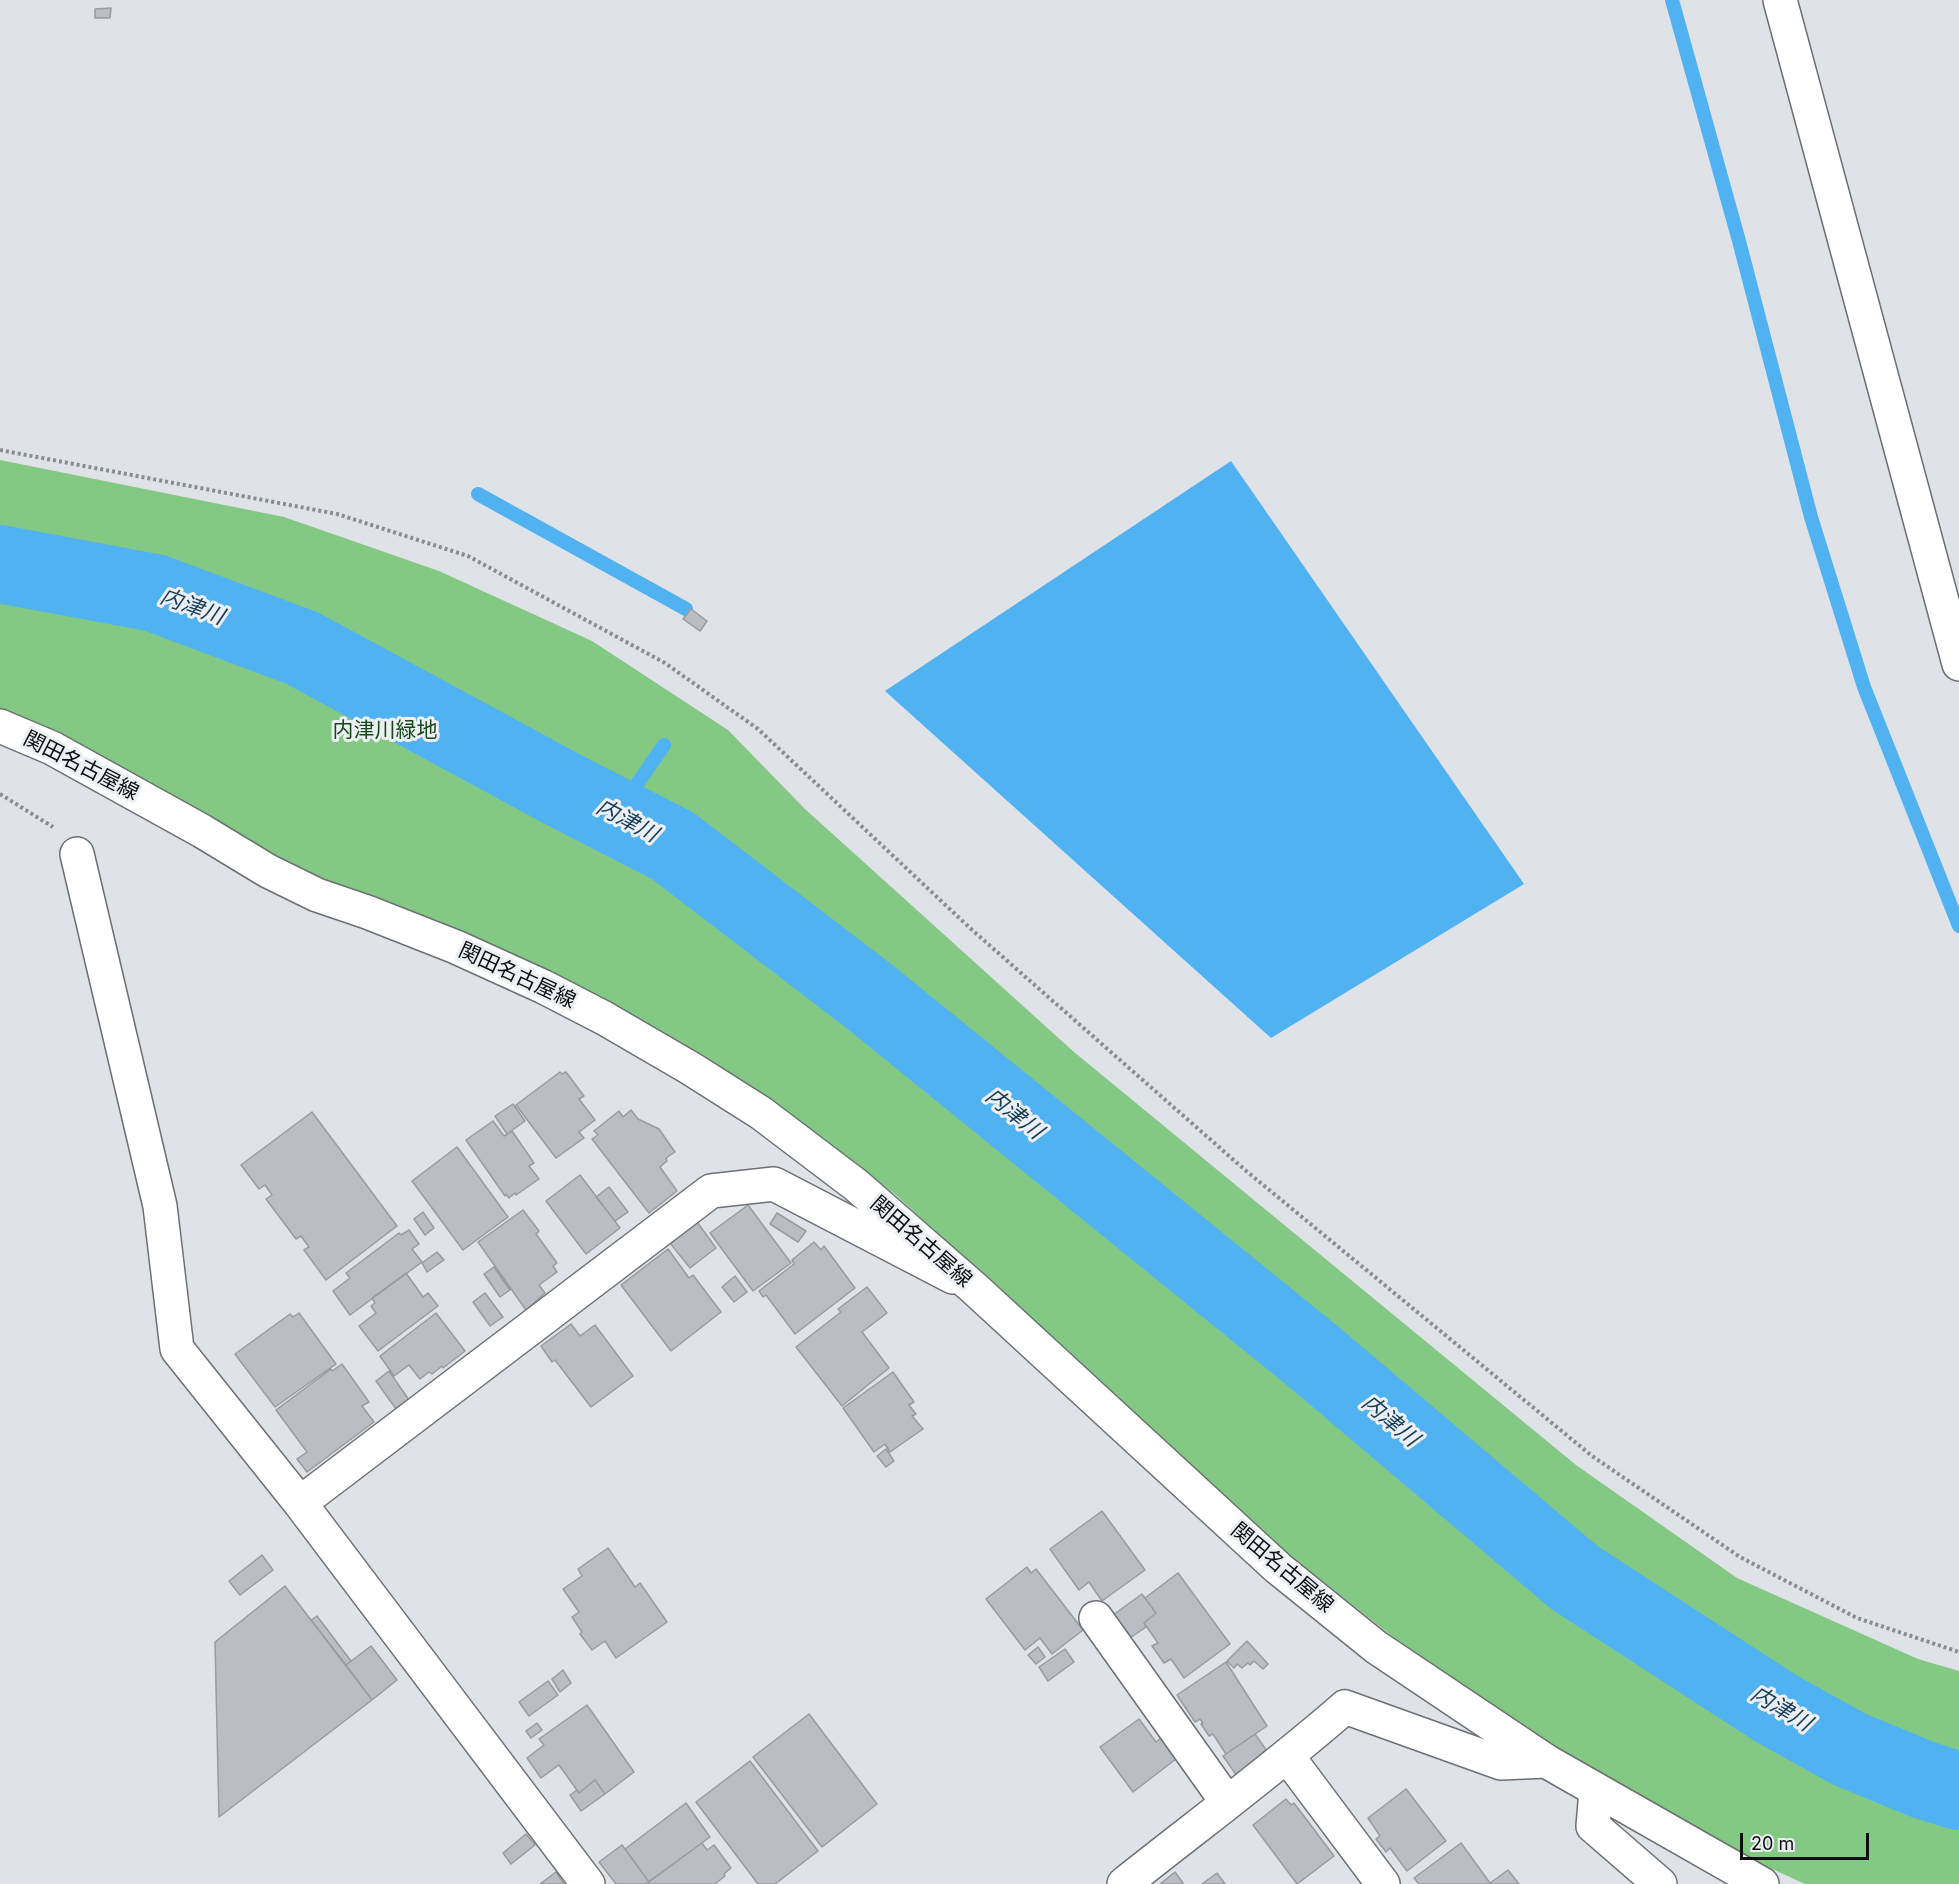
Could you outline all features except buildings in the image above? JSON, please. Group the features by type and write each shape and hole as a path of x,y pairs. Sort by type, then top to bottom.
{"street":[{"path":"1780,0 1959,664"},
{"name":"関田名古屋線","path":"0,726 52,748 192,825 268,871 317,895 456,947 544,987 623,1029 761,1113 856,1185 975,1288 1278,1568 1376,1647 1546,1761 1762,1884"},
{"path":"77,854 160,1206 177,1349 300,1503 588,1884"},
{"path":"300,1503 711,1191 774,1184 975,1288"},
{"path":"1096,1618 1227,1802"},
{"path":"1124,1884 1288,1757 1345,1707 1501,1763 1546,1761"},
{"path":"1288,1757 1383,1884"},
{"path":"1596,1791 1593,1826 1660,1884"}],"path":[{"path":"0,450 348,517 468,556 665,663 758,729 971,929 1245,1170 1592,1456 1740,1557 1857,1618 1959,1652"},
{"path":"0,794 49,824 77,854"}],"green space":[{"name":"内津川緑地","path":"0,460 284,517 439,571 592,641 728,730 805,809 1074,1052 1576,1465 1737,1578 1918,1659 1959,1671 1959,1884 1805,1884 1744,1856 1556,1747 1392,1636 1258,1530 896,1195 790,1114 574,986 314,883 0,715"}],"water":[{"path":"1231,461 1524,884 1271,1038 885,691"}],"waterway":[{"path":"1672,0 1739,241 1811,517 1864,687 1959,926"},
{"path":"478,494 686,609"},
{"name":"内津川","path":"0,564 155,593 302,648 564,790 673,846 870,997 1314,1357 1575,1578 1777,1709 1849,1749 1924,1780 1959,1791"},
{"path":"615,816 664,745"}]}
